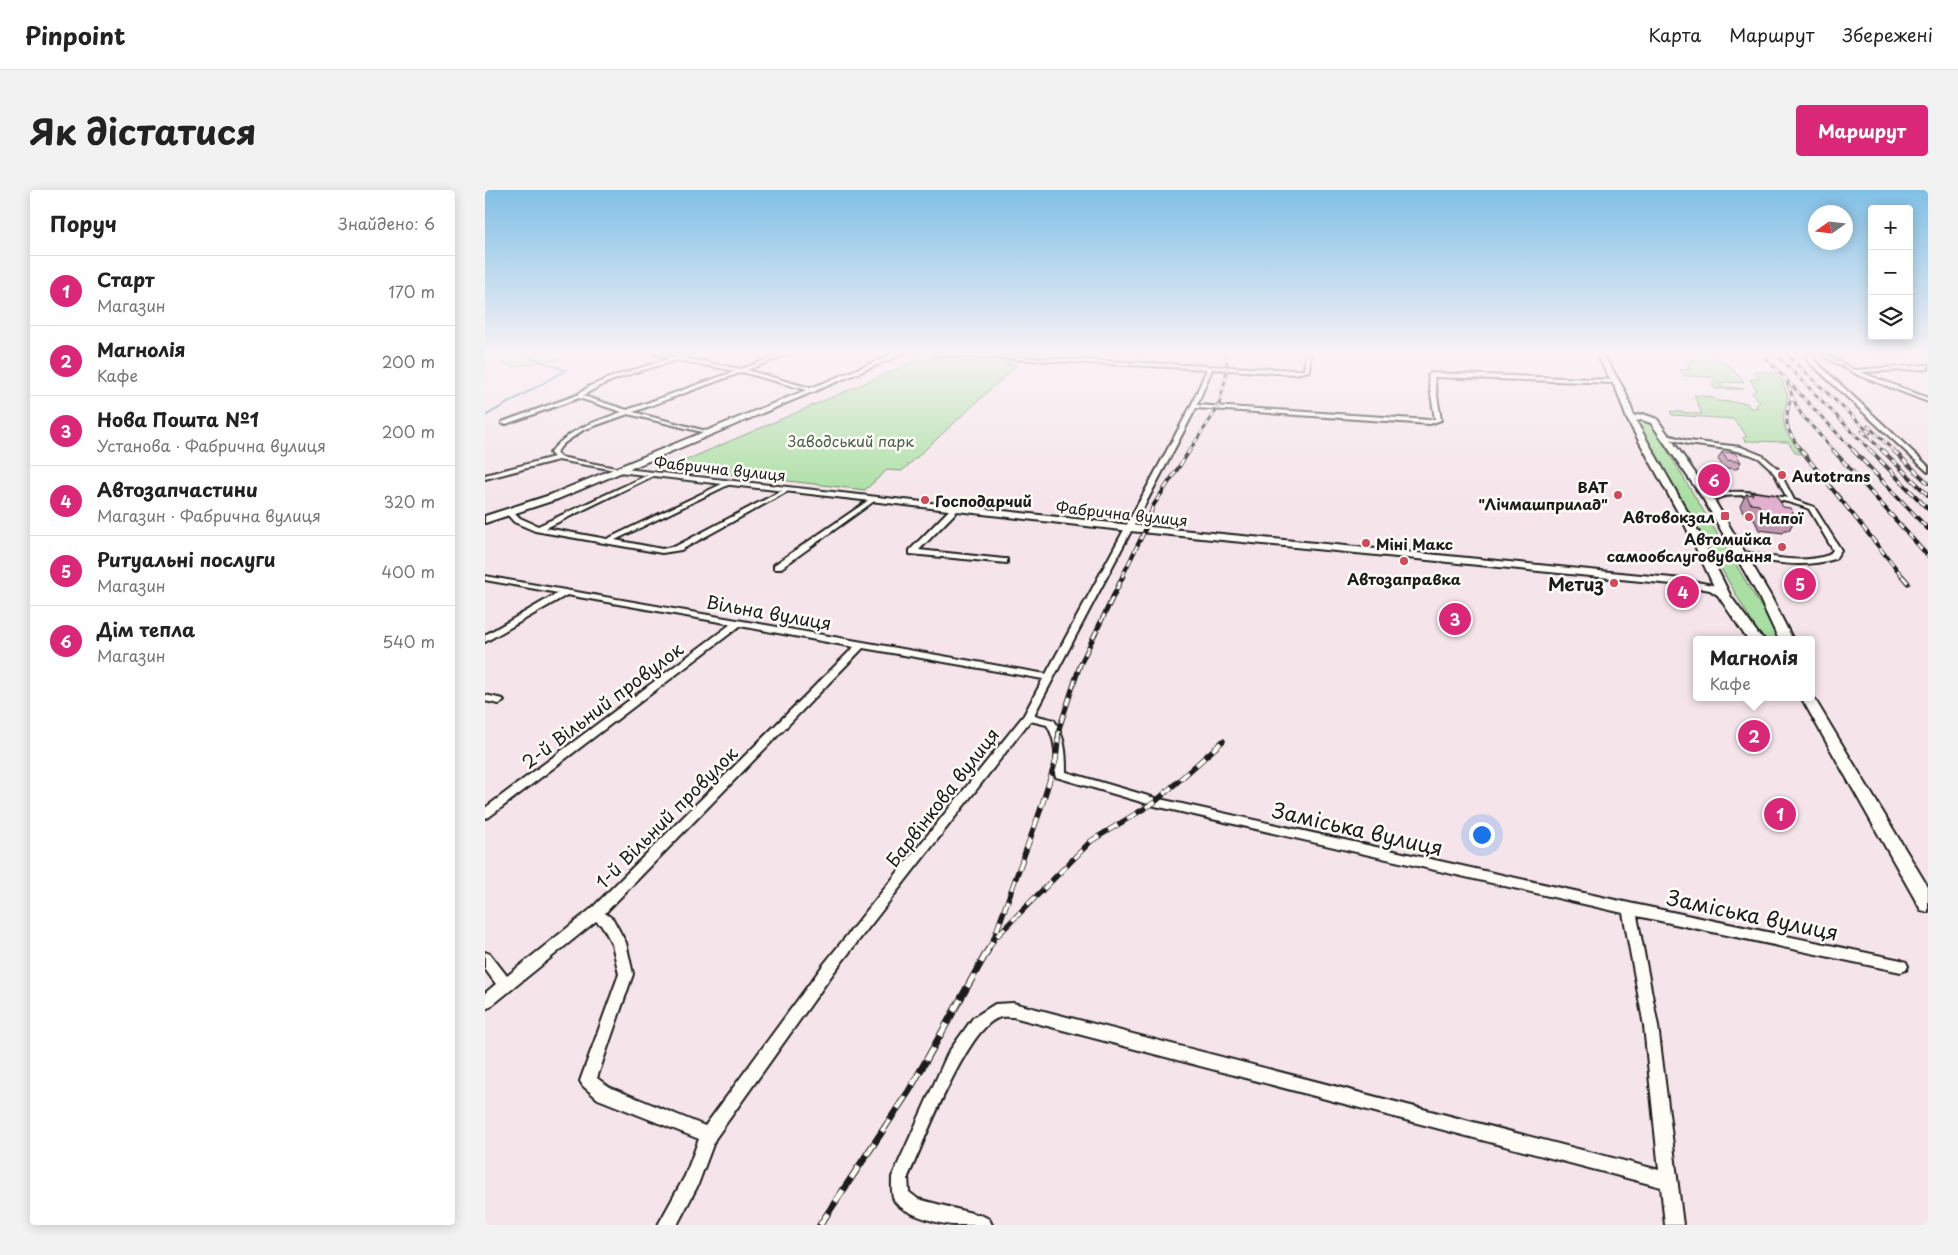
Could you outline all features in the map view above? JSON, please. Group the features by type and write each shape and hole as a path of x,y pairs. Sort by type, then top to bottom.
{"main road":[{"path":"485,520 510,513 784,402"},
{"path":"1624,402 1631,419 1690,525 1725,596 1754,636"},
{"path":"1635,402 1654,421 1709,500 1764,595 1784,636"},
{"path":"1631,419 1643,418 1654,421"},
{"path":"1810,701 1928,904"}],"street":[{"path":"504,423 562,402"},
{"path":"598,402 627,412 708,433"},
{"path":"558,458 553,453 561,443 581,429 653,402"},
{"name":"Барвінкова вулиця","path":"667,1225 689,1190 701,1160 708,1135 829,968 1028,717 1048,676 1130,528 1196,402"},
{"path":"1194,406 1433,422 1438,420 1435,402"},
{"path":"1855,402 1928,470"},
{"path":"1664,436 1679,442 1739,450 1762,457 1776,471 1791,500"},
{"path":"485,477 558,458"},
{"name":"Фабрична вулиця","path":"558,458 652,475 955,509 1130,528 1703,583 1725,596"},
{"path":"538,529 652,475"},
{"path":"610,540 728,483"},
{"path":"510,513 517,520 538,529 610,540 662,551 678,548 787,490"},
{"path":"1709,500 1725,494 1791,500 1812,508 1837,550 1832,557 1825,560 1807,561 1777,560 1738,553"},
{"path":"777,567 874,499"},
{"path":"955,509 913,552 1004,561"},
{"path":"1703,583 1712,572"},
{"name":"Вільна вулиця","path":"485,578 738,622 861,646 1048,676"},
{"path":"485,639 567,592"},
{"name":"2-й Вільний провулок","path":"485,814 738,622"},
{"name":"1-й Вільний провулок","path":"485,1002 596,913 861,646"},
{"path":"485,698 499,701"},
{"name":"Заміська вулиця","path":"1028,717 1050,722 1059,734 1061,751 1060,774 1155,802 1629,909 1901,966"},
{"path":"1629,909 1651,1026 1675,1225"},
{"path":"596,913 608,923 619,943 625,974 588,1081 604,1093 708,1135"},
{"path":"485,958 505,985"},
{"path":"983,1225 914,1206 901,1196 900,1177 953,1058 978,1023 995,1011 1013,1010 1669,1181"}],"green space":[{"name":"Заводський парк","path":"820,402 977,402 902,471 887,470 865,490 670,467"},
{"path":"1697,402 1747,403 1750,408 1757,408 1756,405 1760,402 1787,402 1783,418 1786,432 1801,454 1796,453 1788,442 1745,441 1743,438 1747,436 1733,419 1672,415 1670,411 1702,414"},
{"path":"1639,419 1650,422 1779,636 1760,636 1636,421"}],"building":[{"path":"1722,452 1735,453 1741,462 1727,460"},
{"path":"1752,492 1776,495 1783,507 1790,508 1796,518 1788,517 1790,520 1765,517 1759,505 1751,504 1746,494 1753,495"}],"waterway":[{"path":"485,416 509,402"}],"railway":[{"path":"1189,451 1218,408 1219,402"},
{"path":"1790,402 1787,412 1787,425 1792,437 1802,451"},
{"path":"1795,402 1801,414 1834,451"},
{"path":"1808,402 1854,451"},
{"path":"1823,402 1871,451"},
{"path":"1837,402 1870,433"},
{"path":"1868,426 1894,451"},
{"path":"1862,431 1883,451"},
{"path":"1122,577 1145,530 1153,506 1190,450"},
{"path":"1801,450 1903,577"},
{"path":"1833,450 1928,556"},
{"path":"1853,450 1928,529"},
{"path":"1870,450 1928,509"},
{"path":"1882,450 1928,495"},
{"path":"1893,450 1928,483"},
{"path":"1058,740 1059,729 1080,665 1123,576"},
{"path":"1902,576 1908,583"},
{"path":"987,951 993,941 1039,814 1056,760 1058,739"},
{"path":"997,936 1091,841 1155,802 1223,741"},
{"path":"820,1225 909,1091 988,950"}],"place":[{"name":"Autotrans","path":"1782,475"},
{"name":"Дім тепла","path":"1714,480"},
{"name":"ВАТ \"Лічмашприлад\"","path":"1618,495"},
{"name":"Господарчий","path":"925,500"},
{"name":"Автовокзал","path":"1725,516"},
{"name":"Напої","path":"1749,517"},
{"name":"Міні Макс","path":"1366,543"},
{"name":"Автомийка самообслуговування","path":"1782,547"},
{"name":"Автозаправка","path":"1404,561"},
{"name":"Метиз","path":"1614,583"},
{"name":"Ритуальні послуги","path":"1800,584"},
{"name":"Автозапчастини","path":"1683,592"},
{"name":"Нова Пошта №1","path":"1455,619"},
{"name":"Магнолія","path":"1754,736"},
{"name":"Старт","path":"1780,814"}]}
